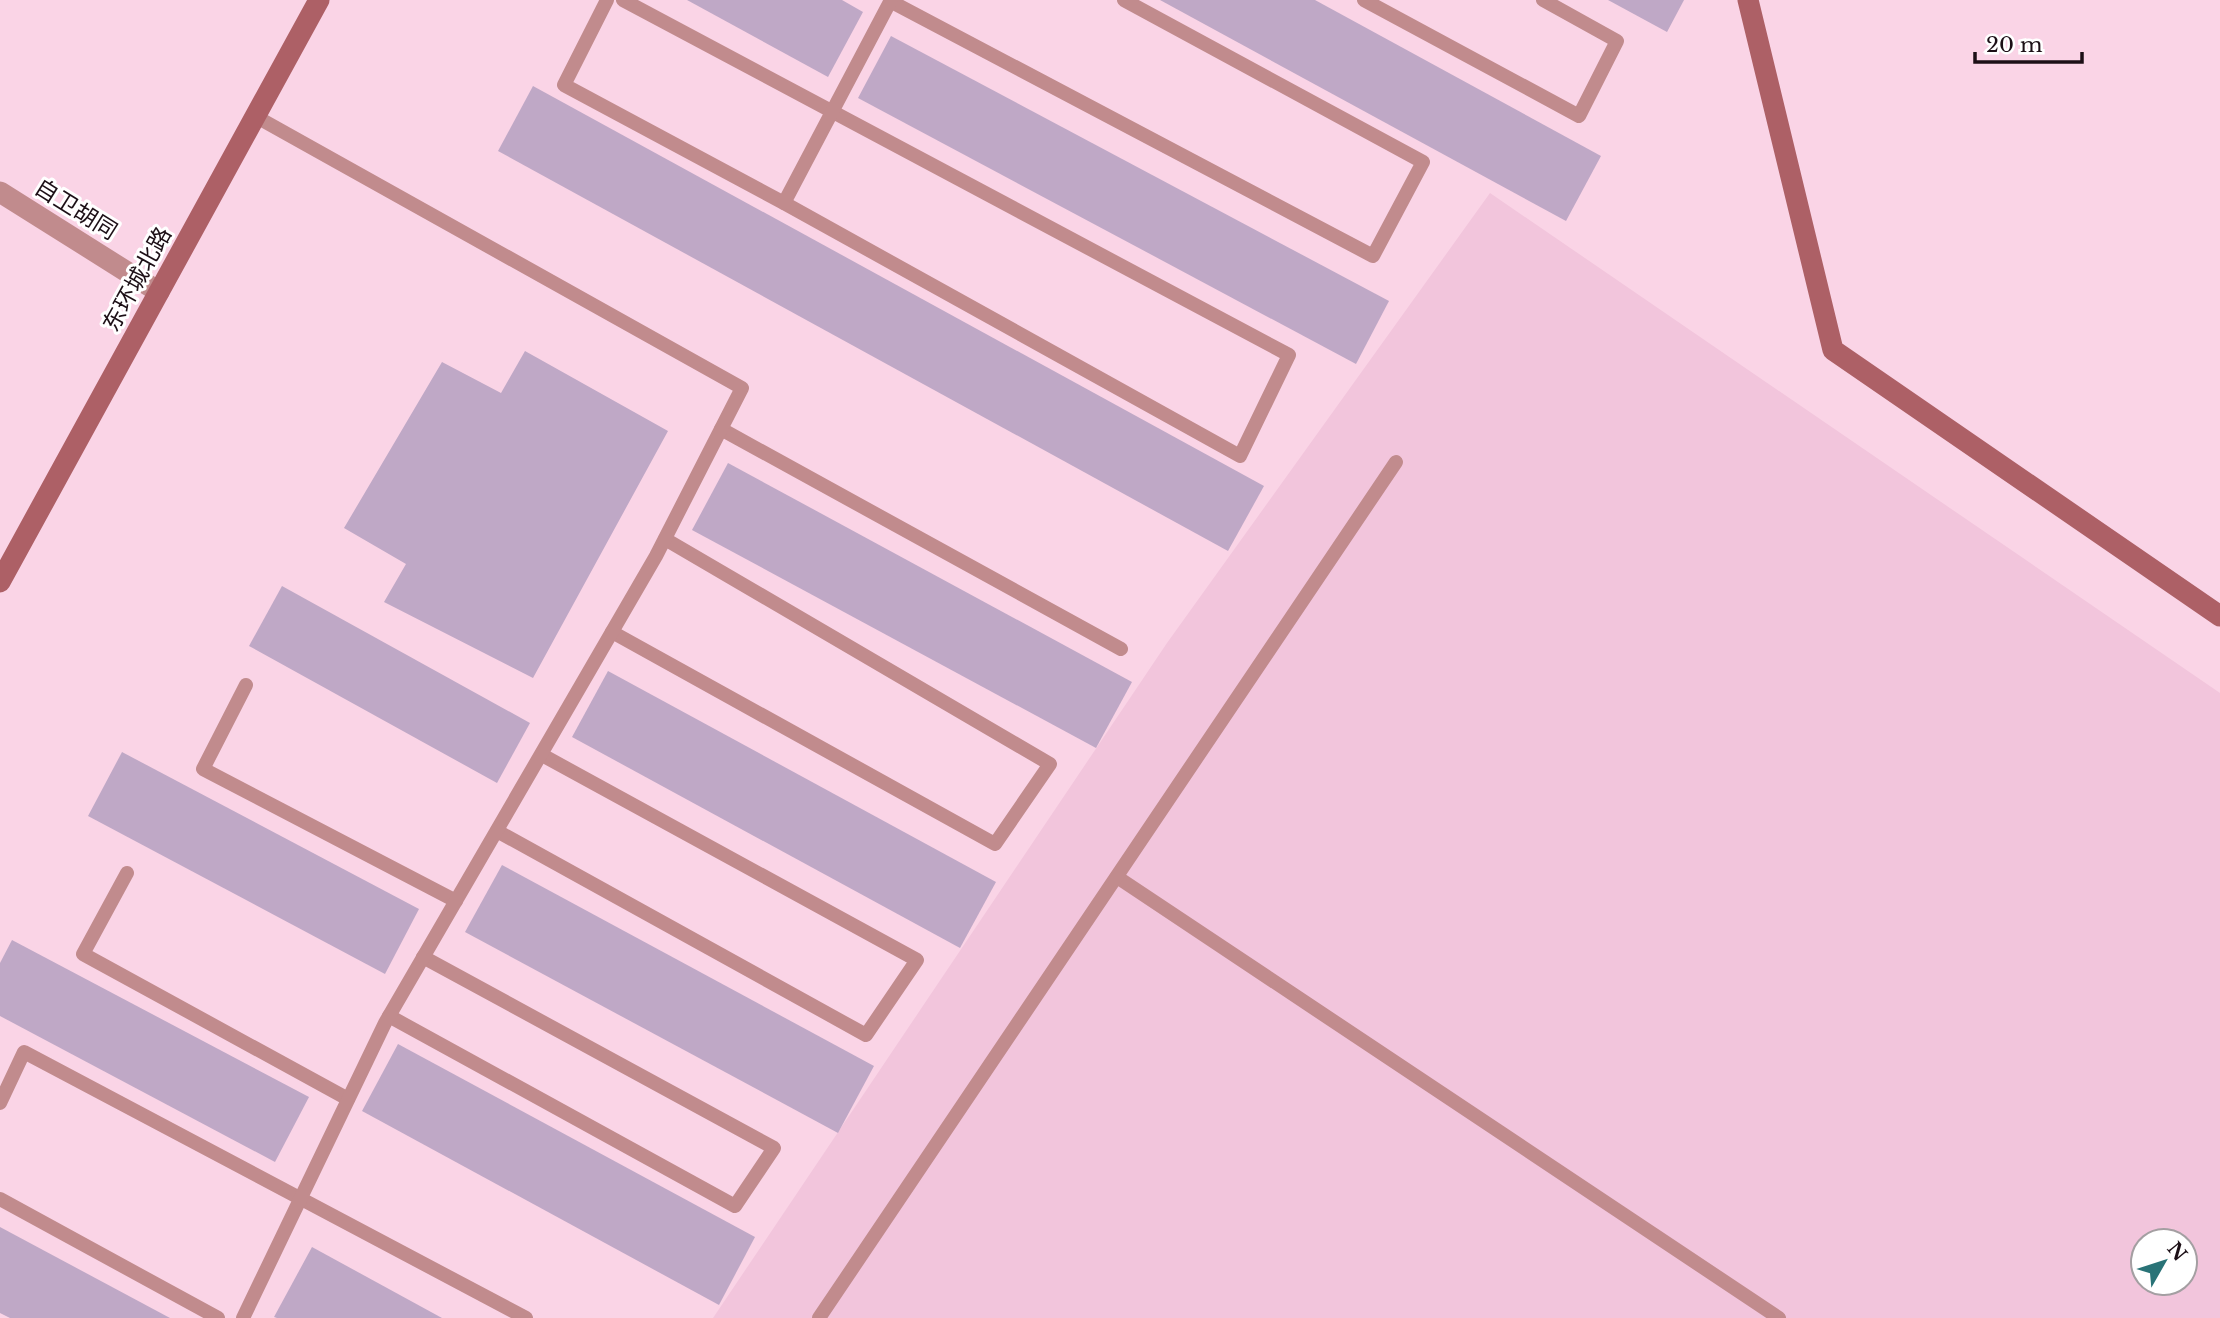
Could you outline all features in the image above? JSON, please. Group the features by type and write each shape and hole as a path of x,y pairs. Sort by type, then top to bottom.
{"street":[{"name":"东环城北路","path":"0,582 319,0"},
{"path":"1748,0 1833,350 2220,616"},
{"name":"自卫胡同","path":"0,192 159,292"}],"lane":[{"path":"607,0 564,85 784,203 1240,456 1289,355 623,0"},
{"path":"784,203 891,0 1373,256 1423,162 1124,0"},
{"path":"1364,0 1579,116 1617,41 1543,0"},
{"path":"243,1318 389,1016 665,539 742,388 256,116"},
{"path":"721,429 1121,649"},
{"path":"819,1318 1396,462"},
{"path":"612,632 995,844 1050,764 665,539"},
{"path":"246,685 203,769 456,901"},
{"path":"497,831 866,1035 917,960 542,755"},
{"path":"127,873 83,954 348,1100"},
{"path":"1117,877 1779,1318"},
{"path":"389,1016 735,1206 774,1147 423,957"},
{"path":"0,1103 24,1052 526,1318"},
{"path":"0,1199 218,1318"}],"shaded area":[{"path":"1490,193 2220,693 2220,1318 713,1318 1167,643"}],"building":[{"path":"687,0 842,0 863,12 828,77"},
{"path":"1160,0 1315,0 1601,156 1566,221"},
{"path":"1608,0 1684,0 1667,32"},
{"path":"891,36 1389,301 1356,364 858,98"},
{"path":"533,86 1264,486 1228,551 498,151"},
{"path":"525,351 668,431 533,678 384,602 406,564 344,528 442,362 501,393"},
{"path":"728,463 1132,682 1096,748 692,530"},
{"path":"282,586 530,723 497,783 249,646"},
{"path":"608,671 996,882 960,948 572,737"},
{"path":"122,752 419,909 385,974 88,816"},
{"path":"502,865 874,1066 838,1133 465,932"},
{"path":"12,940 309,1097 275,1162 0,1016 0,963"},
{"path":"398,1044 755,1237 719,1305 362,1111"},
{"path":"0,1227 170,1318 10,1318 0,1313"},
{"path":"312,1247 442,1318 274,1317"}]}
